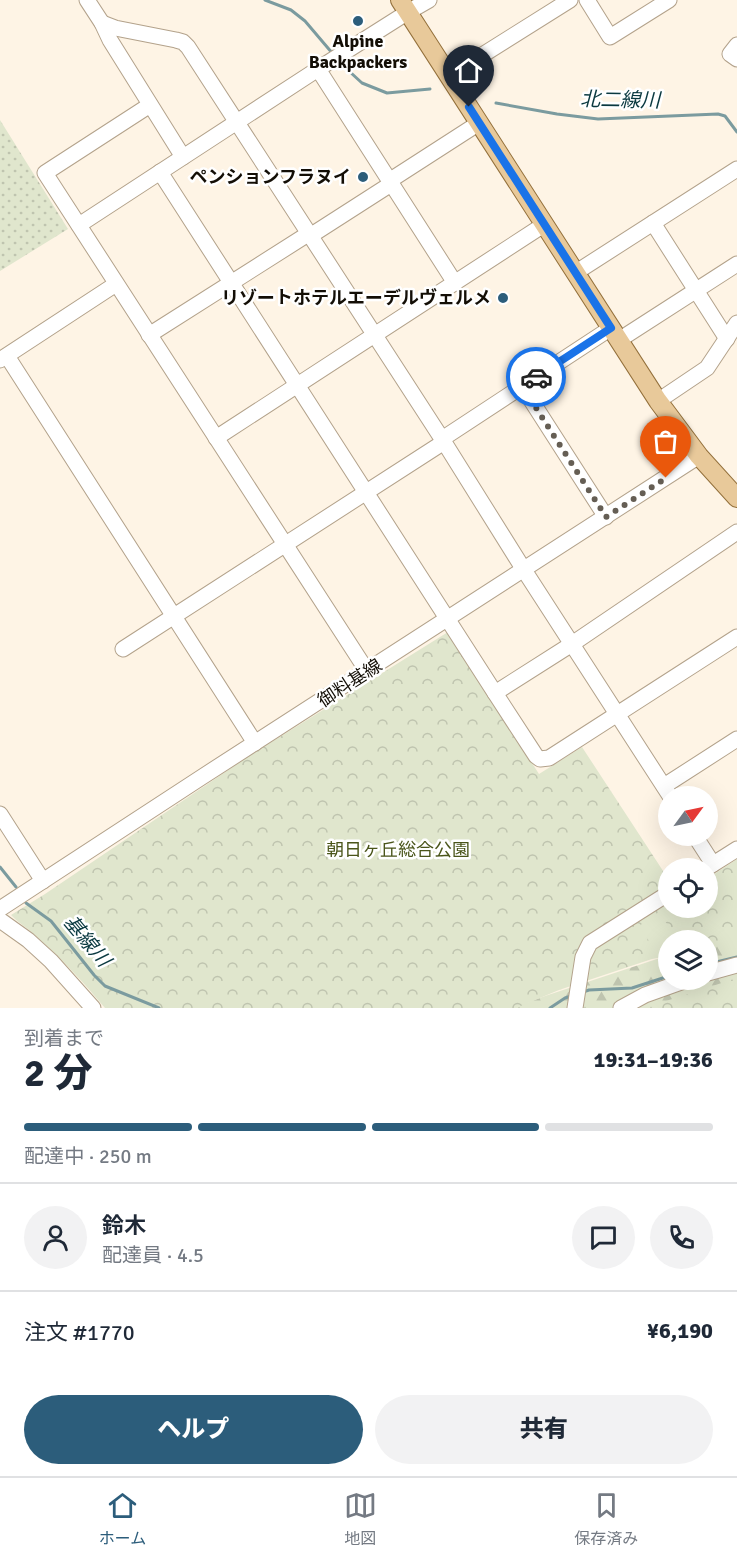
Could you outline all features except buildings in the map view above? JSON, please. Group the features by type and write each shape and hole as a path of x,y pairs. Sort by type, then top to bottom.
{"main road":[{"path":"404,6 658,401 699,456 734,488"}],"street":[{"path":"87,0 183,157"},
{"path":"79,225 328,62 404,6 429,0"},
{"path":"449,76 570,0"},
{"path":"587,0 610,37 669,0"},
{"path":"102,23 115,28 183,42 188,47 664,786"},
{"path":"737,45 730,54 737,59"},
{"path":"328,62 390,182 455,283"},
{"path":"150,105 45,173 367,671"},
{"path":"149,335 309,235 479,123"},
{"path":"575,273 737,169"},
{"path":"160,172 536,756 540,759 549,759 737,637"},
{"path":"653,223 727,339"},
{"path":"216,438 545,224"},
{"path":"123,649 522,386 696,290 737,264"},
{"path":"116,284 3,358 255,743"},
{"path":"658,401 707,368 737,323"},
{"path":"522,386 606,517"},
{"name":"御料基線","path":"0,909 699,456"},
{"path":"495,693 572,644 737,532"},
{"path":"674,786 737,739"},
{"path":"0,814 43,881"},
{"path":"718,861 737,849"},
{"path":"575,1008 583,957 590,943 658,900"},
{"path":"0,920 28,940 51,961 93,1008"},
{"path":"718,970 737,965"},
{"path":"621,1008 659,990"}],"green space":[{"path":"0,120 68,229 0,271"},
{"name":"朝日ヶ丘総合公園","path":"448,632 539,774 582,747 658,863 658,918 718,918 718,871 737,859 737,942 718,946 718,930 658,930 658,958 559,990 516,1008 105,1008 54,953 11,915 246,758"},
{"path":"658,913 658,918 663,918 671,930 658,930 658,944 653,947 639,926"},
{"path":"737,940 737,1008 513,1008 658,959 658,990 718,990 718,944"},
{"path":"737,978 737,1008 655,1008 666,1001 700,990 718,990 718,984"}],"waterway":[{"name":"北二線川","path":"265,0 291,10 305,21 333,54"},
{"name":"北二線川","path":"338,61 362,83 387,93 430,89"},
{"name":"北二線川","path":"496,103 598,119 718,114 725,116 737,132"},
{"name":"基線川","path":"0,867 16,887"},
{"name":"基線川","path":"26,903 51,921 105,986 159,1008"},
{"name":"基線川","path":"718,962 737,957"},
{"name":"基線川","path":"583,992 632,988 658,980"},
{"name":"基線川","path":"550,1008 571,996"}],"way so far":[{"path":"536,377 522,386 606,517 666,478"}],"place":[{"name":"Alpine Backpackers","path":"358,21"},
{"name":"ペンションフラヌイ","path":"363,177"},
{"name":"リゾートホテルエーデルヴェルメ","path":"503,298"}],"route":[{"path":"469,107 611,328 536,377"}]}
